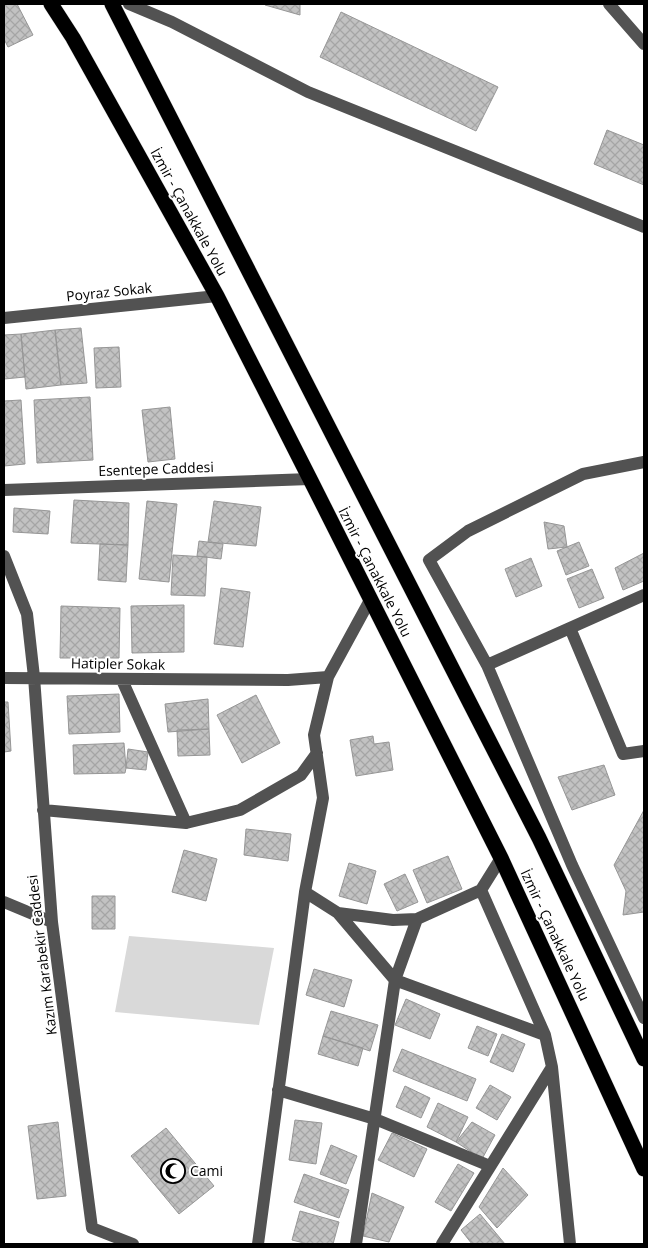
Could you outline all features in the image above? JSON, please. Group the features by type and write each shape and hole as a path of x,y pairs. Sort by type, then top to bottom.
{"highway":[{"name":"İzmir - Çanakkale Yolu","path":"51,4 78,47 217,296 501,858 644,1168"},
{"name":"İzmir - Çanakkale Yolu","path":"112,4 539,838 644,1059"}],"street":[{"path":"129,4 172,22 308,92 644,227"},
{"path":"609,4 644,44"},
{"name":"Poyraz Sokak","path":"4,318 217,296"},
{"path":"644,462 582,474 468,531 429,560 487,665 572,865 644,1018"},
{"name":"Esentepe Caddesi","path":"4,490 310,479"},
{"path":"4,556 27,614 34,677"},
{"path":"487,665 644,595"},
{"path":"258,1244 304,892 323,798 314,734 328,677 370,600"},
{"path":"570,628 623,754 644,750"},
{"name":"Kazım Karabekir Caddesi","path":"34,677 52,922 92,1228 133,1244"},
{"name":"Hatipler Sokak","path":"4,678 288,680 328,677"},
{"path":"122,680 186,823"},
{"path":"43,810 186,823 240,810 301,775 317,753"},
{"path":"338,913 393,920 417,919 481,890 501,858"},
{"path":"481,890 545,1035 552,1066 570,1244"},
{"path":"304,892 338,913 395,980 545,1035"},
{"path":"4,902 52,922"},
{"path":"356,1244 395,980 417,919"},
{"path":"442,1244 552,1066"},
{"path":"278,1090 375,1119 490,1166"}],"shaded area":[{"path":"129,936 274,948 259,1025 115,1012"}],"building":[{"path":"4,4 17,4 33,35 8,47 4,39"},
{"path":"300,4 300,15 265,5"},
{"path":"341,12 498,87 476,131 320,57"},
{"path":"607,130 644,145 644,185 594,164"},
{"path":"81,328 87,383 61,385 55,330"},
{"path":"55,330 61,385 26,389 21,334"},
{"path":"21,334 25,377 4,379 4,335"},
{"path":"119,347 121,387 96,388 94,348"},
{"path":"90,397 93,460 37,463 34,400"},
{"path":"21,400 25,464 4,466 4,401"},
{"path":"170,407 175,459 148,462 142,410"},
{"path":"74,500 129,503 128,545 71,543"},
{"path":"147,501 177,504 169,582 139,579"},
{"path":"214,501 261,507 256,546 208,542"},
{"path":"14,508 50,511 48,534 13,532"},
{"path":"544,522 564,526 567,547 548,549"},
{"path":"199,541 223,544 221,559 197,556"},
{"path":"579,542 589,566 566,575 557,551"},
{"path":"100,544 128,545 126,582 98,580"},
{"path":"644,553 644,581 623,590 615,568"},
{"path":"173,555 207,557 205,596 171,595"},
{"path":"531,558 542,586 516,597 505,569"},
{"path":"592,569 604,598 579,608 567,579"},
{"path":"221,588 250,592 243,647 214,644"},
{"path":"184,605 184,652 132,653 131,606"},
{"path":"61,606 120,608 119,658 60,658"},
{"path":"119,694 120,732 69,734 67,696"},
{"path":"256,695 280,743 242,763 217,715"},
{"path":"208,699 209,729 168,732 165,704"},
{"path":"4,702 8,702 11,751 4,752"},
{"path":"209,729 210,755 178,756 177,730"},
{"path":"373,736 374,744 389,742 393,770 356,776 350,740"},
{"path":"124,743 125,773 74,774 73,745"},
{"path":"128,749 148,752 146,770 126,768"},
{"path":"604,765 615,795 572,810 558,777"},
{"path":"644,810 644,912 623,915 626,891 614,865"},
{"path":"246,829 291,834 288,861 244,855"},
{"path":"184,850 217,859 206,901 172,892"},
{"path":"448,856 462,889 427,903 413,870"},
{"path":"349,863 376,871 367,904 339,896"},
{"path":"405,874 418,902 397,911 384,884"},
{"path":"92,896 115,896 115,929 92,929"},
{"path":"314,969 352,980 344,1007 306,995"},
{"path":"406,999 440,1014 430,1039 395,1025"},
{"path":"331,1011 378,1025 370,1051 323,1036"},
{"path":"477,1026 497,1034 488,1056 468,1048"},
{"path":"502,1034 525,1044 513,1072 490,1062"},
{"path":"323,1036 363,1048 358,1066 318,1054"},
{"path":"402,1049 476,1079 467,1101 393,1071"},
{"path":"490,1085 511,1097 497,1120 476,1108"},
{"path":"405,1086 430,1098 421,1118 396,1107"},
{"path":"438,1103 468,1117 456,1142 427,1127"},
{"path":"295,1120 322,1123 316,1164 289,1160"},
{"path":"58,1122 66,1196 37,1199 28,1126"},
{"path":"472,1122 495,1135 482,1159 456,1142"},
{"name":"Cami","path":"166,1128 214,1186 179,1214 131,1156"},
{"path":"392,1133 427,1149 414,1177 378,1160"},
{"path":"331,1145 357,1156 346,1184 320,1174"},
{"path":"458,1164 474,1173 451,1211 435,1202"},
{"path":"503,1168 528,1195 497,1228 479,1207"},
{"path":"304,1174 349,1190 339,1218 294,1202"},
{"path":"372,1193 404,1207 389,1242 363,1236"},
{"path":"300,1211 339,1222 333,1244 308,1244 292,1240"},
{"path":"480,1214 505,1244 472,1244 461,1230"}],"place":[{"name":"Cami","path":"173,1171"}]}
